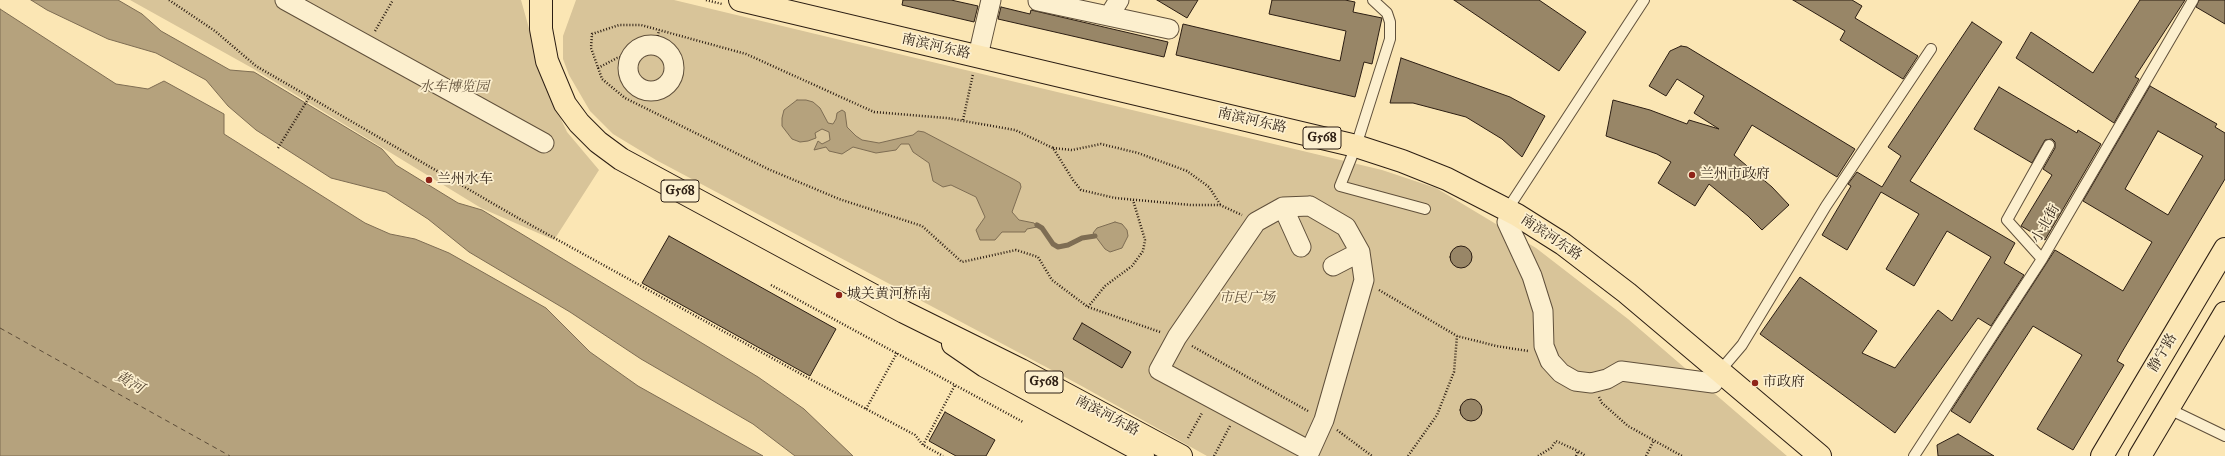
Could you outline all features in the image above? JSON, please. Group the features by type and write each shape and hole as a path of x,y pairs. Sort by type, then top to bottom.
{"main road":[{"name":"南滨河东路","path":"541,0 541,29 547,61 554,81 565,104 579,123 598,142 620,159 904,312 1183,450"},
{"name":"南滨河东路","path":"734,3 978,56 1356,146 1402,161 1447,179 1507,216 1563,244 1627,293 1716,377 1820,456"},
{"name":"静宁路","path":"2102,456 2225,249"},
{"name":"南滨河东路","path":"904,312 985,366 1139,451"},
{"path":"2140,456 2225,313"}],"street":[{"path":"285,0 544,143"},
{"path":"978,56 991,0"},
{"path":"1037,0 1169,29"},
{"path":"1109,16 1119,0"},
{"path":"658,37 664,48 671,55 674,63 674,72 671,81 656,91 646,91 638,87 632,81 628,72 628,63 632,54 638,48 647,45 658,37"},
{"path":"1310,206 1346,227 1360,252 1364,280 1324,420 1310,451 1211,396 1159,370 1177,337 1256,222 1283,207 1310,206"},
{"path":"1283,207 1301,247"},
{"path":"1507,216 1532,276 1543,310 1544,346 1550,361 1561,373 1575,381 1591,383 1607,379 1621,371 1716,377"},
{"path":"1333,266 1360,252"}],"lane":[{"path":"1373,0 1387,13 1390,22 1390,39 1356,146 1340,186 1424,209"},
{"path":"1507,216 1644,0"},
{"name":"小北街","path":"1914,456 2042,259 2193,0"},
{"path":"1716,377 1742,345 1826,206 1931,49"},
{"path":"2042,259 2007,220 2049,145"},
{"path":"2169,409 2225,436"}],"path":[{"path":"169,0 215,31 256,66 518,218 866,409 915,434 923,445 943,456"},
{"path":"367,45 393,0"},
{"path":"706,0 734,3"},
{"path":"1220,205 1209,187 1187,171 1138,153 1101,144 1072,150 1053,148 1015,130 963,120 874,112 746,54 658,37 641,25 619,25 592,34 591,48 602,79 625,98 768,169 839,199 922,226 962,262 1016,250 1038,257 1052,280 1088,307 1177,337 1324,420 1372,456"},
{"path":"598,68 617,58 632,54"},
{"path":"963,120 978,56"},
{"path":"278,148 310,96"},
{"path":"1053,148 1073,180 1082,190 1115,198 1133,200 1220,205 1256,222"},
{"path":"1088,307 1105,286 1132,266 1143,251 1145,240 1133,200"},
{"path":"1364,280 1457,336 1496,346 1527,351 1544,346"},
{"path":"771,285 1023,422"},
{"path":"1408,456 1437,415 1452,379 1457,336"},
{"path":"866,409 897,353"},
{"path":"1591,383 1602,403 1628,426 1682,456"},
{"path":"923,445 955,385"},
{"path":"1183,450 1211,396"},
{"path":"1214,456 1238,411"},
{"path":"1646,456 1654,440"},
{"path":"1538,456 1551,448 1556,441 1586,456"},
{"path":"1576,456 1578,451"}],"green space":[{"name":"水车博览园","path":"130,0 521,0 545,85 567,132 599,170 554,240 481,208 252,68"},
{"name":"市民广场","path":"576,0 674,0 1382,170 1436,188 1536,248 1628,319 1787,456 1207,456 1078,384 656,160 613,134 590,111 569,75 563,59 563,36"}],"water":[{"path":"31,0 118,0 142,14 161,31 230,70 254,72 382,149 396,165 458,203 482,210 758,377 804,409 853,456 795,456 753,424 641,359 570,312 469,252 428,219 386,192 331,178 256,130 228,106 206,80 156,53 108,39 47,10"},
{"name":"黄河","path":"0,9 116,84 148,89 164,81 224,114 224,134 365,223 390,234 415,239 449,253 546,308 590,352 638,386 763,456 0,456"},
{"path":"797,100 813,102 820,108 828,123 833,124 837,113 842,110 845,112 847,127 862,140 879,143 913,135 918,131 924,132 1015,180 1020,183 1021,187 1012,212 1019,220 1034,223 1037,227 1027,229 1025,232 1002,232 995,240 980,240 976,230 985,217 976,197 951,185 943,187 933,181 929,163 913,152 909,144 901,144 896,150 876,153 853,147 842,154 829,151 826,147 814,150 818,141 822,144 830,140 829,132 822,129 815,133 816,138 808,141 800,142 792,139 782,126 782,118 784,110"},
{"path":"1115,222 1122,224 1127,230 1128,236 1122,248 1110,252 1105,249 1093,233 1097,228"}],"building":[{"path":"903,0 951,0 978,6 974,22 902,5"},
{"path":"1157,0 1198,0 1187,18"},
{"path":"1272,0 1345,0 1355,2 1353,12 1382,18 1372,64 1364,62 1355,97 1176,55 1183,24 1340,61 1346,31 1269,14"},
{"path":"1454,0 1539,0 1586,32 1559,71"},
{"path":"1793,0 1852,0 1862,6 1855,18 1918,56 1903,79 1840,40 1845,31"},
{"path":"2140,0 2185,0 2135,77 2139,79 2114,123 2016,58 2031,32 2093,73"},
{"path":"2199,0 2225,0 2225,24 2196,7"},
{"path":"1001,7 1030,14 1031,10 1168,42 1164,57 998,19"},
{"path":"1972,22 2002,42 1910,181 2015,243 2004,263 2024,275 1991,326 1978,318 1895,433 1760,334 1800,277 1877,331 1862,353 1895,368 1938,310 1952,321 1991,257 1947,231 1914,286 1886,269 1919,214 1881,192 1847,250 1822,235 1851,186 1848,184 1857,172 1882,187 1901,156 1888,147"},
{"path":"1681,46 1687,47 1855,149 1837,177 1752,125 1734,155 1772,187 1789,205 1762,230 1748,216 1709,184 1695,206 1658,183 1671,162 1657,154 1606,136 1613,100 1650,110 1687,124 1689,120 1719,129 1694,113 1704,96 1677,79 1666,96 1649,86 1670,51"},
{"path":"1401,58 1510,97 1545,116 1522,157 1502,139 1466,117 1413,103 1390,103"},
{"path":"2150,86 2217,124 2215,127 2225,133 2225,179 2122,352 2117,361 2124,365 2073,450 2037,429 2082,355 2033,326 1970,423 1951,411 2055,250 2123,291 2152,242 2083,201","holes":["2158,131 2203,156 2168,215 2125,189"]},
{"path":"1999,87 2077,133 2078,130 2101,144 2045,240 2021,226 2052,175 2043,169 2055,148 2055,142 2052,139 2045,140 2032,163 1974,129"},
{"path":"669,236 836,329 810,376 642,283"},
{"path":"1461,246 1469,249 1472,257 1469,265 1461,268 1453,265 1450,257 1453,249"},
{"path":"1082,323 1131,352 1122,368 1073,339"},
{"path":"1471,399 1479,402 1482,410 1479,418 1471,421 1463,418 1460,410 1463,402"},
{"path":"945,412 995,440 986,456 956,456 929,441"},
{"path":"1958,434 1994,456 1938,456 1937,445"}],"waterway":[{"path":"1037,225 1042,228 1053,244 1058,247 1068,245 1082,238 1095,236"}],"ferry route":[{"path":"0,328 230,456"}],"place":[{"name":"兰州市政府","path":"1692,175"},
{"name":"兰州水车","path":"429,180"},
{"name":"城关黄河桥南","path":"839,295"},
{"name":"市政府","path":"1755,383"}]}
